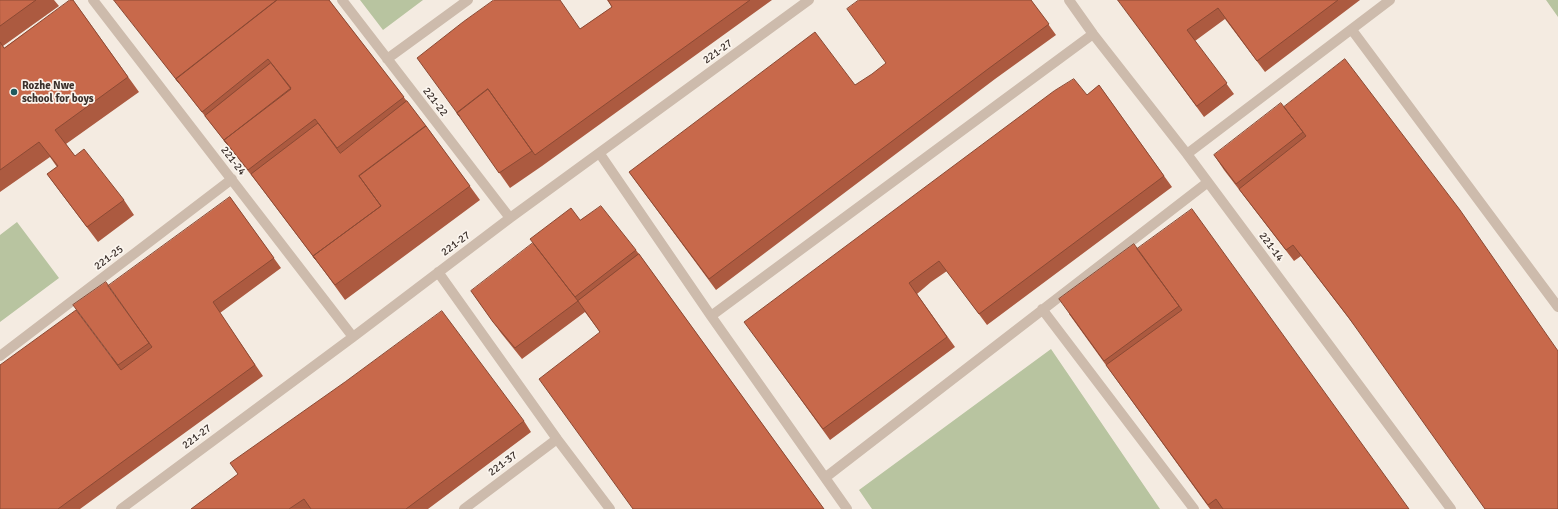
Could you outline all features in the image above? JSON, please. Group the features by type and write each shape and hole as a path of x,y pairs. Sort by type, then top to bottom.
{"street":[{"name":"221-24","path":"93,0 353,337"},
{"name":"221-22","path":"342,0 510,218"},
{"path":"387,59 468,0"},
{"name":"221-27","path":"121,509 353,337 510,218 600,154 809,0"},
{"name":"221-14","path":"1069,0 1093,34 1187,154 1451,509"},
{"path":"1187,154 1390,0"},
{"path":"1352,30 1558,307"},
{"path":"711,316 1093,34"},
{"path":"600,154 711,316 826,477 847,509"},
{"name":"221-25","path":"0,356 232,179"},
{"path":"826,477 1208,182"},
{"path":"438,272 557,439 610,509"},
{"path":"1042,309 1194,509"},
{"name":"221-37","path":"464,509 557,439"}],"green space":[{"path":"360,0 423,0 383,30"},
{"path":"1546,0 1558,0 1558,17"},
{"path":"17,222 59,278 0,322 0,235"},
{"path":"1051,349 1160,509 872,509 859,490"}],"building":[{"path":"0,0 36,0 0,26"},
{"path":"70,0 73,0 128,77 55,130 75,156 84,149 124,200 87,227 47,174 58,166 39,142 0,170 0,42 4,48"},
{"path":"114,0 277,0 176,79 179,83"},
{"path":"277,0 329,0 404,97 337,148 315,119 248,170 224,140 291,88 268,59 202,112 176,79"},
{"path":"494,0 560,0 580,29 612,7 608,0 750,0 535,155 488,89 457,113 417,58"},
{"path":"859,0 1031,0 1049,24 709,279 629,172 815,32 855,85 872,74 886,63 847,9"},
{"path":"1118,0 1338,0 1257,61 1218,8 1187,30 1227,83 1197,106"},
{"path":"1345,59 1460,210 1558,351 1558,509 1485,509 1349,318 1293,245 1286,250 1239,189 1306,136 1284,107"},
{"path":"271,63 291,89 224,140 227,144 205,116"},
{"path":"1074,79 1087,95 1099,85 1164,176 979,314 939,261 909,283 947,337 823,429 744,322 1054,91"},
{"path":"488,89 532,151 499,173 457,113"},
{"path":"407,101 426,126 359,176 381,206 313,256 316,260 251,174 318,123 340,153"},
{"path":"1281,103 1303,132 1236,184 1214,155"},
{"path":"426,126 470,186 335,285 313,256 381,206 359,176"},
{"path":"230,197 274,258 213,302 255,365 58,509 0,509 0,365 76,310 121,370 152,347 108,286"},
{"path":"601,206 636,250 575,297 530,239 571,208 580,220"},
{"path":"1192,209 1409,509 1223,509 1216,499 1208,505 1106,365 1182,310 1137,249"},
{"path":"533,243 578,301 515,348 493,322 471,291"},
{"path":"1134,244 1179,306 1104,361 1059,299"},
{"path":"639,254 824,509 633,509 539,379 600,332 578,301"},
{"path":"106,282 149,343 118,365 73,305"},
{"path":"442,311 524,421 406,509 311,509 304,499 289,509 191,509 238,474 230,463"}],"place":[{"name":"Rozhe Nwe school for boys","path":"14,92"}]}
